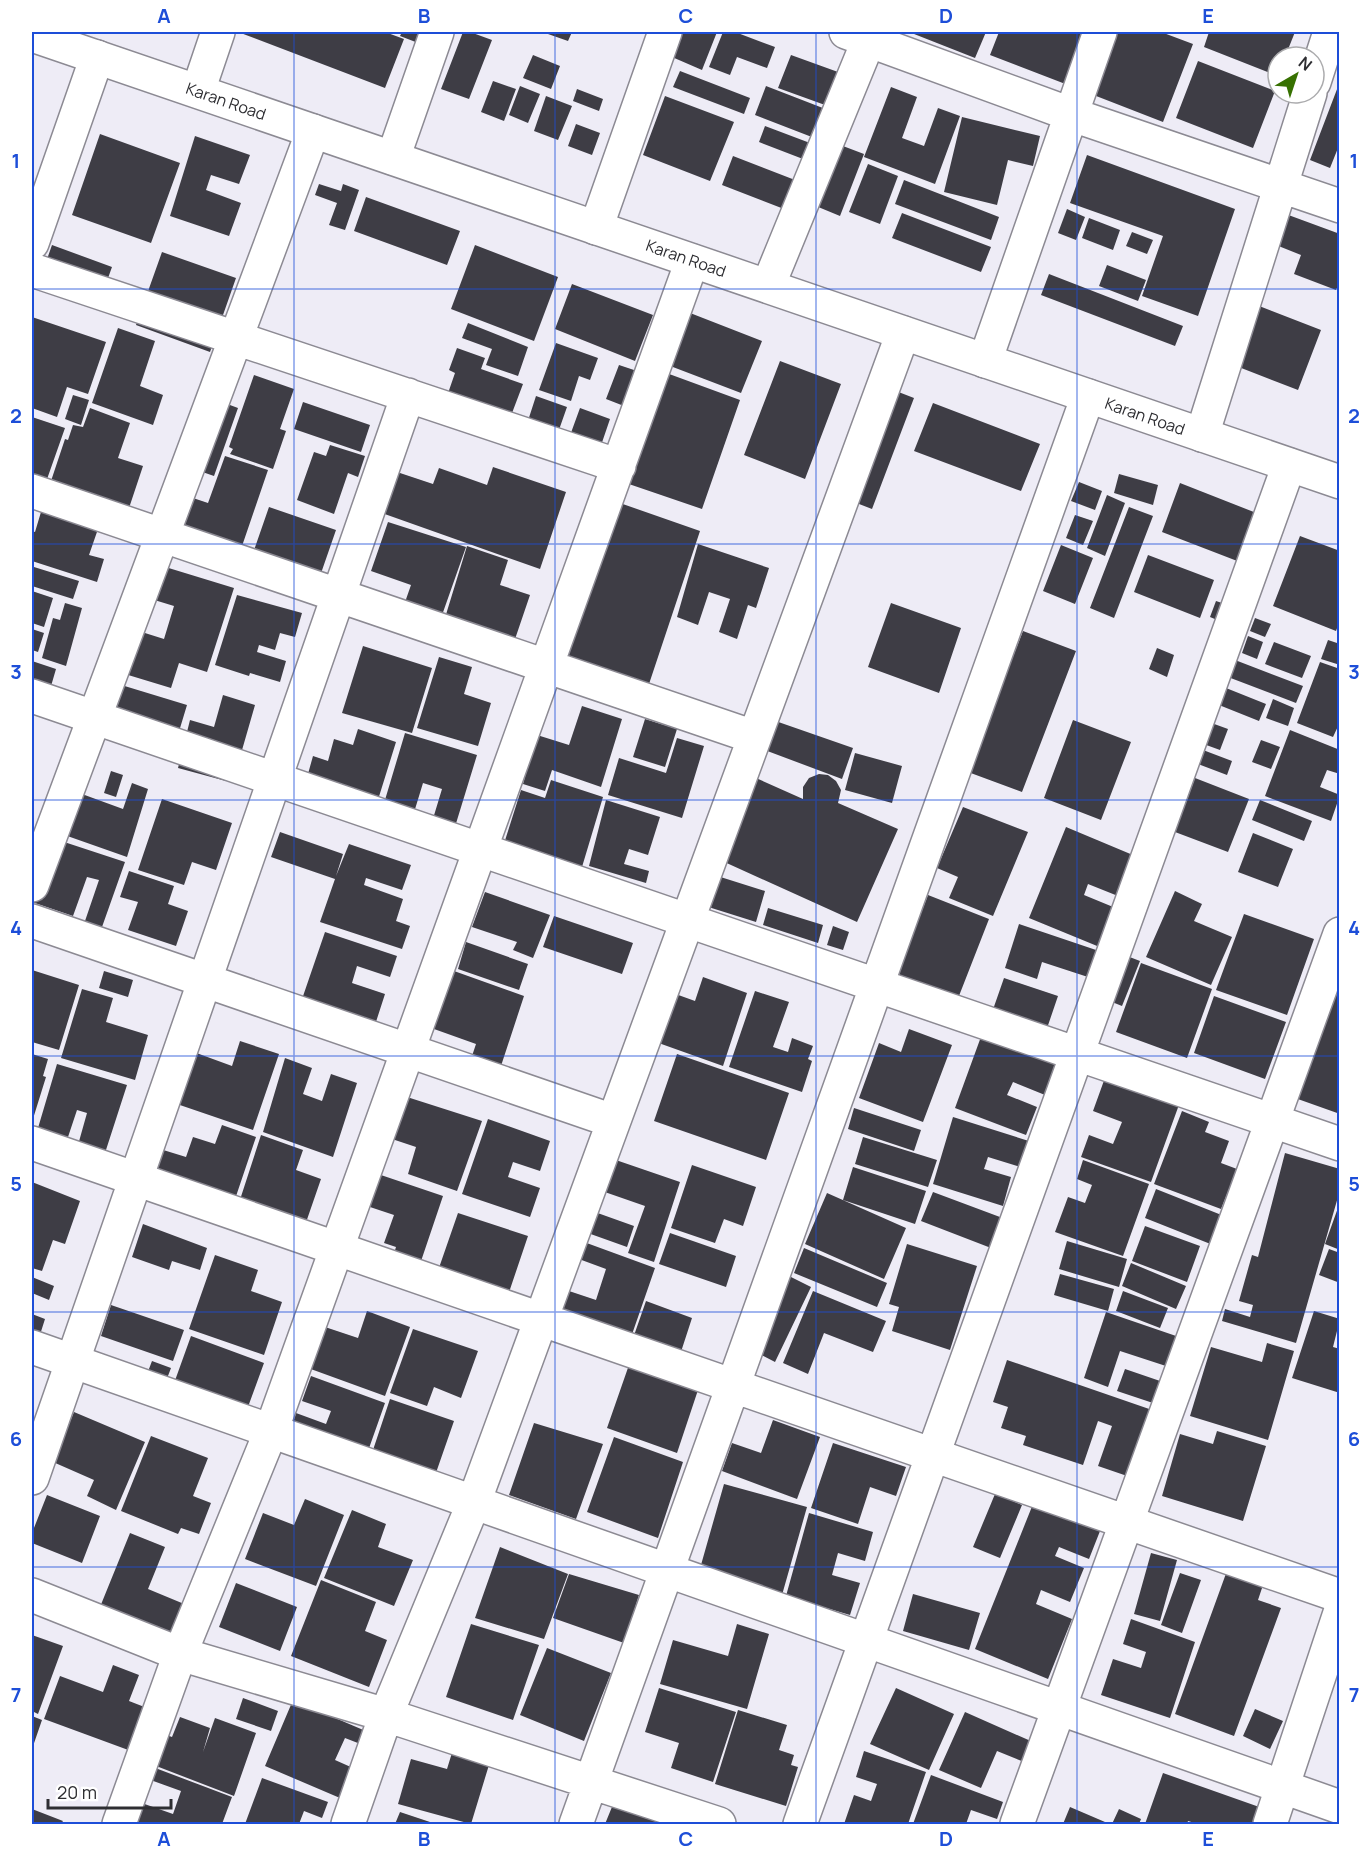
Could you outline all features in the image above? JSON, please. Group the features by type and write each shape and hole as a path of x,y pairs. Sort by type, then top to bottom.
{"street":[{"path":"198,91 218,32"},
{"path":"393,158 437,32"},
{"path":"596,228 665,32"},
{"path":"985,361 1073,115 1100,32"},
{"name":"Karan Road","path":"32,34 1340,482"},
{"path":"768,286 862,34 1073,115 1340,206"},
{"path":"32,243 97,57"},
{"path":"1202,435 1306,105"},
{"path":"32,885 313,131"},
{"path":"119,1824 180,1654 271,1431 692,261"},
{"path":"32,270 619,466"},
{"path":"348,1824 386,1715 474,1502 903,333"},
{"path":"32,1478 408,395"},
{"path":"576,1824 1088,396"},
{"path":"800,1824 1288,465"},
{"path":"32,491 754,737"},
{"path":"32,696 876,987 1340,1144"},
{"path":"32,921 614,1121"},
{"path":"1017,1824 1340,934"},
{"path":"32,1143 1340,1596"},
{"path":"32,1347 1340,1808"},
{"path":"32,1595 180,1654 386,1715 719,1824"},
{"path":"1270,1824 1340,1613"}],"building":[{"path":"238,32 385,32 404,39 385,88"},
{"path":"402,32 432,32 426,46 400,36"},
{"path":"463,32 470,32 492,40 469,99 441,89"},
{"path":"549,32 572,32 568,41 548,34"},
{"path":"682,32 717,32 702,70 672,57"},
{"path":"723,32 735,32 775,47 767,68 737,57 730,75 709,67"},
{"path":"909,32 986,32 975,58"},
{"path":"999,32 1088,32 1068,85 990,55"},
{"path":"1115,32 1161,32 1193,44 1163,122 1091,94"},
{"path":"1209,32 1295,32 1290,45 1266,45 1266,71 1204,47"},
{"path":"533,55 560,66 551,89 523,78"},
{"path":"791,55 838,72 825,105 778,88"},
{"path":"1198,61 1266,87 1266,105 1270,105 1253,148 1176,118"},
{"path":"680,71 750,98 744,114 673,87"},
{"path":"493,81 516,89 504,121 481,112"},
{"path":"1339,84 1340,143 1330,168 1310,160"},
{"path":"520,86 540,94 528,123 509,115"},
{"path":"766,86 828,110 817,139 755,115"},
{"path":"891,87 917,97 902,138 924,146 938,108 960,116 935,184 864,157"},
{"path":"577,89 603,99 599,111 573,101"},
{"path":"546,96 572,106 558,140 534,131"},
{"path":"665,96 734,122 710,181 643,155"},
{"path":"962,117 1040,136 1033,166 1008,160 997,205 944,192"},
{"path":"576,124 600,133 592,155 568,146"},
{"path":"765,126 810,143 803,159 759,142"},
{"path":"100,134 180,163 151,243 72,215"},
{"path":"195,136 250,155 239,184 211,175 206,190 241,203 229,236 170,216"},
{"path":"835,143 864,154 840,216 811,204"},
{"path":"1087,155 1235,209 1198,316 1142,296 1163,236 1070,203"},
{"path":"733,156 795,180 784,209 722,185"},
{"path":"868,164 898,176 880,224 849,212"},
{"path":"904,180 999,217 991,240 895,204"},
{"path":"319,184 341,191 343,184 359,190 345,230 329,225 337,203 315,195"},
{"path":"366,197 460,231 447,265 354,231"},
{"path":"1067,209 1085,217 1076,240 1058,233"},
{"path":"902,213 991,247 981,272 892,238"},
{"path":"1283,213 1340,234 1340,281 1336,290 1294,274 1301,255 1271,243"},
{"path":"1089,218 1120,230 1113,250 1082,238"},
{"path":"1132,232 1153,240 1147,254 1126,246"},
{"path":"52,245 112,267 99,303 39,282"},
{"path":"475,245 558,277 534,341 451,309"},
{"path":"162,252 236,278 210,352 136,325"},
{"path":"1107,265 1146,280 1138,301 1099,286"},
{"path":"1049,274 1183,326 1175,346 1041,295"},
{"path":"572,284 653,315 635,361 555,329"},
{"path":"1254,304 1321,330 1298,390 1231,364"},
{"path":"685,311 762,341 741,393 665,364"},
{"path":"32,317 106,342 88,394 67,387 57,417 32,408"},
{"path":"468,323 528,347 518,376 486,365 492,349 462,338"},
{"path":"118,328 155,341 140,386 163,395 153,425 92,403"},
{"path":"556,343 598,358 590,380 579,376 571,401 539,390"},
{"path":"457,348 485,358 481,369 523,384 509,421 446,399 455,373 449,370"},
{"path":"780,361 841,384 805,479 744,455"},
{"path":"619,365 637,371 624,406 606,399"},
{"path":"661,371 740,400 702,509 623,482"},
{"path":"254,375 294,389 280,429 286,431 273,469 230,454 233,449 229,447"},
{"path":"883,386 914,398 872,509 841,497"},
{"path":"73,395 89,400 81,425 65,419"},
{"path":"536,396 567,407 554,444 524,433"},
{"path":"211,398 238,408 214,476 188,467"},
{"path":"303,402 370,425 361,452 294,429"},
{"path":"933,403 1040,444 1021,491 914,451"},
{"path":"90,408 130,423 118,458 143,466 129,508 51,481 65,439 68,440 73,425 83,427"},
{"path":"580,408 610,419 595,463 564,452"},
{"path":"32,417 65,428 46,482 32,477"},
{"path":"330,445 365,456 358,477 348,473 334,514 297,500 314,452 326,456"},
{"path":"225,456 268,470 241,549 165,522 175,492 208,503"},
{"path":"493,467 566,492 540,569 379,512 394,471 433,484 439,468 487,485"},
{"path":"1119,474 1158,485 1153,505 1114,493"},
{"path":"1079,482 1102,491 1095,510 1071,501"},
{"path":"1180,483 1264,516 1245,564 1162,532"},
{"path":"1107,495 1125,503 1105,556 1087,548"},
{"path":"617,502 700,531 649,684 565,656"},
{"path":"269,507 336,530 319,579 252,556"},
{"path":"1129,507 1153,516 1114,618 1090,608"},
{"path":"41,512 98,529 89,555 104,559 97,582 32,561 32,531 35,532"},
{"path":"1075,515 1093,521 1083,545 1066,538"},
{"path":"388,522 466,547 441,618 404,605 411,585 371,571"},
{"path":"1300,536 1340,551 1340,620 1336,631 1273,606"},
{"path":"698,544 769,568 756,608 748,605 737,639 719,632 730,599 709,592 698,625 677,617"},
{"path":"1061,545 1093,558 1075,604 1043,591"},
{"path":"467,546 508,560 500,585 530,595 513,645 444,621"},
{"path":"1148,555 1214,580 1200,618 1134,592"},
{"path":"149,562 234,588 207,672 179,663 171,688 115,671 129,628 164,639 174,606 138,595"},
{"path":"34,567 79,581 73,599 32,586"},
{"path":"32,591 53,598 44,627 32,623"},
{"path":"237,595 302,613 295,637 280,633 275,650 259,645 257,652 286,661 280,682 250,673 249,676 215,665"},
{"path":"1216,601 1228,605 1222,622 1210,617"},
{"path":"65,603 82,608 66,666 42,658 53,618 60,620"},
{"path":"891,603 961,628 939,693 868,667"},
{"path":"1255,618 1271,624 1265,637 1250,631"},
{"path":"32,629 44,633 38,652 32,650"},
{"path":"1023,631 1076,651 1022,792 968,772"},
{"path":"1248,636 1263,642 1257,659 1242,653"},
{"path":"1328,640 1340,644 1340,665 1321,659"},
{"path":"1274,642 1311,656 1302,678 1265,664"},
{"path":"363,646 432,668 412,733 342,713"},
{"path":"1157,648 1174,655 1167,677 1149,669"},
{"path":"439,657 472,667 464,694 491,703 478,746 417,728"},
{"path":"1235,660 1303,686 1296,703 1228,677"},
{"path":"32,661 56,669 49,693 32,688"},
{"path":"1320,662 1340,669 1340,722 1333,737 1297,723"},
{"path":"118,684 187,705 174,748 105,726"},
{"path":"1221,686 1266,704 1259,721 1214,703"},
{"path":"223,695 255,705 238,764 231,762 226,781 178,768 190,720 214,727"},
{"path":"1273,699 1294,708 1288,726 1266,718"},
{"path":"582,706 622,719 601,787 552,770 545,791 523,784 537,735 569,745"},
{"path":"764,717 853,748 842,779 754,746"},
{"path":"645,719 677,729 665,767 633,757"},
{"path":"1073,720 1131,742 1101,820 1044,798"},
{"path":"1206,721 1228,729 1220,750 1198,742"},
{"path":"358,729 396,742 377,803 306,781 313,756 328,761 334,739 353,745"},
{"path":"1290,730 1340,750 1340,774 1327,770 1320,787 1340,795 1331,821 1265,796"},
{"path":"405,733 477,755 454,830 432,822 442,789 423,783 412,819 382,810"},
{"path":"677,738 704,746 682,818 608,795 619,758 666,773"},
{"path":"1261,740 1280,747 1271,769 1252,762"},
{"path":"1203,750 1232,761 1227,775 1198,764"},
{"path":"855,753 902,766 892,803 845,790"},
{"path":"111,771 123,775 116,797 104,793"},
{"path":"819,774 828,775 836,781 841,790 838,803 898,829 857,922 720,860 756,778 803,799 803,787 809,778"},
{"path":"1195,778 1249,799 1228,852 1175,832"},
{"path":"551,780 603,797 579,877 501,853 521,790 545,798"},
{"path":"132,783 148,789 127,857 56,832 71,790 123,809"},
{"path":"162,799 232,823 216,870 192,862 184,885 138,870"},
{"path":"606,800 660,817 648,855 629,849 624,864 649,871 646,883 589,866"},
{"path":"1260,800 1312,821 1304,841 1252,820"},
{"path":"963,807 1028,832 993,916 949,898 958,877 937,868"},
{"path":"1066,827 1140,858 1123,898 1088,884 1084,895 1118,909 1102,948 1029,918"},
{"path":"280,832 343,854 336,876 349,844 411,865 402,890 366,878 364,885 403,899 396,921 410,926 402,949 320,922 335,879 271,857"},
{"path":"1253,833 1293,849 1278,887 1238,872"},
{"path":"52,838 125,862 102,927 85,921 99,880 87,877 73,916 32,902"},
{"path":"129,871 174,886 168,904 188,911 176,946 128,930 138,902 120,897"},
{"path":"711,874 765,891 756,922 702,905"},
{"path":"1175,891 1202,904 1194,921 1232,937 1211,985 1146,957"},
{"path":"485,892 550,915 533,958 513,950 517,942 472,927"},
{"path":"928,895 989,919 957,1001 896,978"},
{"path":"768,908 823,925 818,943 763,925"},
{"path":"1244,914 1314,939 1287,1015 1216,990"},
{"path":"554,916 633,943 622,974 543,947"},
{"path":"1019,924 1099,951 1091,978 1042,962 1037,979 1005,968"},
{"path":"833,926 849,932 843,950 827,945"},
{"path":"325,932 397,956 390,977 357,966 352,983 385,994 374,1028 301,1002"},
{"path":"466,942 528,964 519,990 458,969"},
{"path":"1114,951 1140,961 1122,1006 1097,996"},
{"path":"1141,963 1212,989 1187,1058 1116,1032"},
{"path":"32,970 79,985 59,1050 32,1042"},
{"path":"104,971 133,980 128,997 99,988"},
{"path":"454,971 524,996 499,1072 470,1062 476,1044 434,1029"},
{"path":"1340,972 1340,1114 1295,1098"},
{"path":"703,977 747,993 723,1066 653,1041 670,992 695,1001"},
{"path":"1004,978 1058,996 1043,1040 989,1021"},
{"path":"82,989 113,998 106,1022 148,1035 135,1080 61,1058"},
{"path":"755,991 789,1002 773,1047 788,1052 792,1038 813,1046 808,1059 812,1061 802,1092 729,1067"},
{"path":"1214,996 1286,1022 1265,1079 1194,1053"},
{"path":"909,1029 952,1045 923,1122 859,1098 879,1043 901,1052"},
{"path":"982,1034 1057,1063 1045,1095 1013,1082 1007,1095 1037,1107 1026,1135 955,1108"},
{"path":"240,1041 279,1054 253,1130 174,1103 191,1051 232,1066"},
{"path":"32,1054 48,1059 43,1076 46,1077 32,1122"},
{"path":"677,1054 789,1093 766,1160 654,1121"},
{"path":"285,1058 312,1068 303,1094 322,1101 331,1074 357,1083 333,1157 263,1132"},
{"path":"57,1064 127,1085 105,1153 78,1145 87,1113 77,1110 68,1137 38,1128"},
{"path":"1106,1075 1180,1102 1151,1182 1081,1157 1089,1135 1113,1144 1122,1122 1093,1111"},
{"path":"407,1097 482,1121 457,1191 408,1174 416,1147 392,1139"},
{"path":"854,1108 921,1130 914,1151 848,1129"},
{"path":"1182,1111 1209,1122 1205,1132 1229,1141 1221,1163 1237,1169 1221,1209 1154,1184"},
{"path":"953,1117 1032,1142 1024,1168 988,1157 984,1169 1011,1177 1003,1206 933,1184"},
{"path":"488,1119 550,1141 540,1171 513,1162 508,1177 540,1188 530,1217 462,1194"},
{"path":"222,1125 256,1137 230,1214 148,1183 160,1149 186,1157 193,1137 215,1144"},
{"path":"261,1135 303,1150 296,1170 321,1179 302,1234 236,1212"},
{"path":"863,1137 937,1160 928,1187 855,1164"},
{"path":"1285,1153 1340,1169 1340,1190 1296,1343 1222,1321 1225,1309 1250,1317 1253,1305 1239,1301 1252,1255 1258,1257"},
{"path":"610,1158 680,1182 654,1262 628,1253 645,1206 599,1190"},
{"path":"1083,1160 1149,1184 1123,1256 1055,1232 1068,1197 1085,1203 1092,1185 1077,1179"},
{"path":"692,1165 756,1187 743,1226 724,1219 715,1243 671,1228"},
{"path":"853,1167 926,1191 915,1224 843,1200"},
{"path":"372,1172 443,1196 417,1273 391,1263 396,1247 384,1243 394,1215 361,1204"},
{"path":"32,1182 80,1201 65,1244 53,1240 42,1271 32,1268"},
{"path":"1156,1189 1224,1216 1213,1245 1145,1218"},
{"path":"933,1192 1016,1223 1004,1253 921,1221"},
{"path":"827,1193 906,1228 884,1279 805,1244"},
{"path":"1340,1205 1340,1250 1325,1244"},
{"path":"592,1211 634,1226 627,1247 585,1232"},
{"path":"458,1213 528,1236 502,1313 432,1288"},
{"path":"143,1224 207,1248 200,1270 172,1261 169,1270 132,1257"},
{"path":"1145,1226 1200,1246 1187,1282 1132,1261"},
{"path":"670,1233 736,1256 726,1287 659,1264"},
{"path":"573,1238 655,1268 629,1343 553,1317 563,1289 596,1300 606,1269 568,1255"},
{"path":"1067,1241 1127,1259 1119,1287 1059,1269"},
{"path":"907,1244 977,1266 950,1350 892,1331 899,1307 889,1304"},
{"path":"804,1248 887,1283 877,1307 794,1273"},
{"path":"1329,1249 1340,1253 1340,1283 1319,1275"},
{"path":"215,1255 258,1270 251,1291 282,1302 264,1355 189,1329"},
{"path":"1131,1263 1186,1286 1176,1309 1122,1286"},
{"path":"1060,1274 1114,1289 1108,1311 1054,1295"},
{"path":"787,1275 811,1287 775,1362 750,1349"},
{"path":"32,1277 54,1286 49,1300 32,1293"},
{"path":"813,1291 886,1321 873,1352 824,1333 808,1374 783,1363"},
{"path":"1123,1291 1168,1308 1160,1328 1116,1311"},
{"path":"646,1301 692,1318 678,1361 631,1344"},
{"path":"111,1305 184,1330 173,1361 101,1336"},
{"path":"367,1311 410,1327 385,1396 308,1368 322,1326 358,1338"},
{"path":"1314,1311 1340,1319 1333,1347 1340,1349 1340,1393 1292,1378"},
{"path":"1106,1312 1179,1337 1169,1367 1120,1351 1108,1387 1084,1378"},
{"path":"32,1314 45,1319 38,1341 32,1338"},
{"path":"413,1329 478,1351 461,1398 434,1387 427,1406 390,1393"},
{"path":"191,1336 264,1363 241,1426 168,1400"},
{"path":"1267,1343 1294,1351 1268,1440 1190,1416 1211,1347 1262,1362"},
{"path":"1007,1360 1155,1411 1133,1478 1098,1466 1112,1426 1098,1421 1083,1465 1023,1445 1026,1436 1001,1428 1008,1407 993,1402"},
{"path":"152,1361 171,1368 163,1389 144,1382"},
{"path":"630,1362 700,1384 677,1453 607,1428"},
{"path":"1125,1369 1163,1382 1156,1404 1117,1391"},
{"path":"311,1376 385,1403 362,1468 287,1441 296,1413 326,1424 331,1411 302,1401"},
{"path":"390,1399 454,1421 430,1490 367,1468"},
{"path":"74,1412 145,1442 116,1510 87,1496 94,1480 53,1462"},
{"path":"773,1420 820,1437 797,1499 722,1471 732,1443 761,1453"},
{"path":"534,1423 603,1444 576,1519 509,1495"},
{"path":"1217,1431 1266,1446 1243,1521 1162,1496 1180,1434 1213,1444"},
{"path":"151,1436 208,1458 193,1496 211,1503 199,1534 181,1528 178,1534 121,1511"},
{"path":"614,1437 683,1462 658,1538 587,1512"},
{"path":"833,1443 906,1467 896,1496 870,1487 858,1524 811,1508"},
{"path":"724,1484 807,1507 782,1595 699,1572"},
{"path":"995,1494 1022,1505 1000,1558 973,1547"},
{"path":"47,1495 100,1516 82,1563 32,1543 32,1533"},
{"path":"305,1499 344,1515 316,1586 245,1559 263,1513 294,1525"},
{"path":"1033,1504 1100,1531 1089,1559 1059,1547 1055,1556 1084,1568 1070,1602 1041,1590 1036,1604 1072,1619 1048,1679 975,1649"},
{"path":"352,1510 386,1524 378,1547 413,1560 394,1606 324,1578"},
{"path":"809,1513 873,1532 865,1561 838,1553 832,1575 860,1583 850,1615 786,1596"},
{"path":"130,1533 165,1547 148,1589 189,1606 176,1637 100,1607"},
{"path":"500,1547 568,1574 544,1639 475,1618"},
{"path":"1151,1553 1177,1560 1160,1621 1134,1614"},
{"path":"1228,1568 1264,1582 1258,1600 1281,1608 1234,1736 1175,1714"},
{"path":"1180,1573 1201,1580 1182,1633 1161,1625"},
{"path":"569,1574 639,1595 624,1643 553,1618"},
{"path":"321,1580 376,1602 365,1631 387,1640 369,1687 291,1656"},
{"path":"236,1583 297,1607 280,1651 219,1627"},
{"path":"913,1594 980,1613 969,1650 903,1631"},
{"path":"1131,1619 1195,1642 1170,1718 1101,1695 1113,1659 1141,1668 1146,1652 1123,1644"},
{"path":"471,1624 539,1645 513,1720 446,1697"},
{"path":"737,1624 769,1634 747,1709 660,1684 673,1640 728,1656"},
{"path":"32,1635 63,1646 38,1714 32,1711"},
{"path":"547,1648 611,1673 584,1741 520,1715"},
{"path":"113,1665 139,1675 129,1701 147,1708 131,1751 44,1719 60,1676 103,1692"},
{"path":"659,1688 736,1712 713,1782 671,1768 679,1743 645,1732"},
{"path":"896,1688 954,1714 929,1770 870,1744"},
{"path":"243,1698 278,1711 271,1731 236,1719"},
{"path":"293,1700 368,1732 363,1745 345,1738 335,1760 353,1768 340,1798 265,1766"},
{"path":"1255,1709 1283,1721 1270,1749 1243,1736"},
{"path":"738,1710 787,1725 779,1750 794,1755 791,1765 798,1767 786,1806 715,1784"},
{"path":"965,1712 1033,1742 1024,1762 997,1751 981,1788 939,1770"},
{"path":"32,1716 42,1720 32,1749"},
{"path":"180,1717 210,1728 203,1752 215,1718 256,1733 234,1796 151,1764 161,1733 172,1737"},
{"path":"455,1743 492,1755 471,1824 398,1804 411,1759 447,1769"},
{"path":"864,1751 926,1772 908,1824 844,1824 854,1795 871,1801 877,1784 856,1777"},
{"path":"150,1766 232,1797 222,1824 128,1824 136,1801 173,1814 181,1791 145,1778"},
{"path":"1163,1773 1282,1815 1279,1824 1198,1824 1188,1821 1187,1824 1145,1824"},
{"path":"931,1775 1003,1802 997,1819 971,1810 966,1824 913,1824"},
{"path":"262,1778 328,1802 322,1818 304,1811 299,1824 245,1824"},
{"path":"614,1802 671,1824 605,1824"},
{"path":"1070,1807 1105,1822 1105,1824 1063,1824"},
{"path":"32,1809 63,1821 61,1824 32,1824"},
{"path":"1119,1809 1141,1819 1139,1824 1112,1824"},
{"path":"400,1812 436,1824 395,1824"}]}
